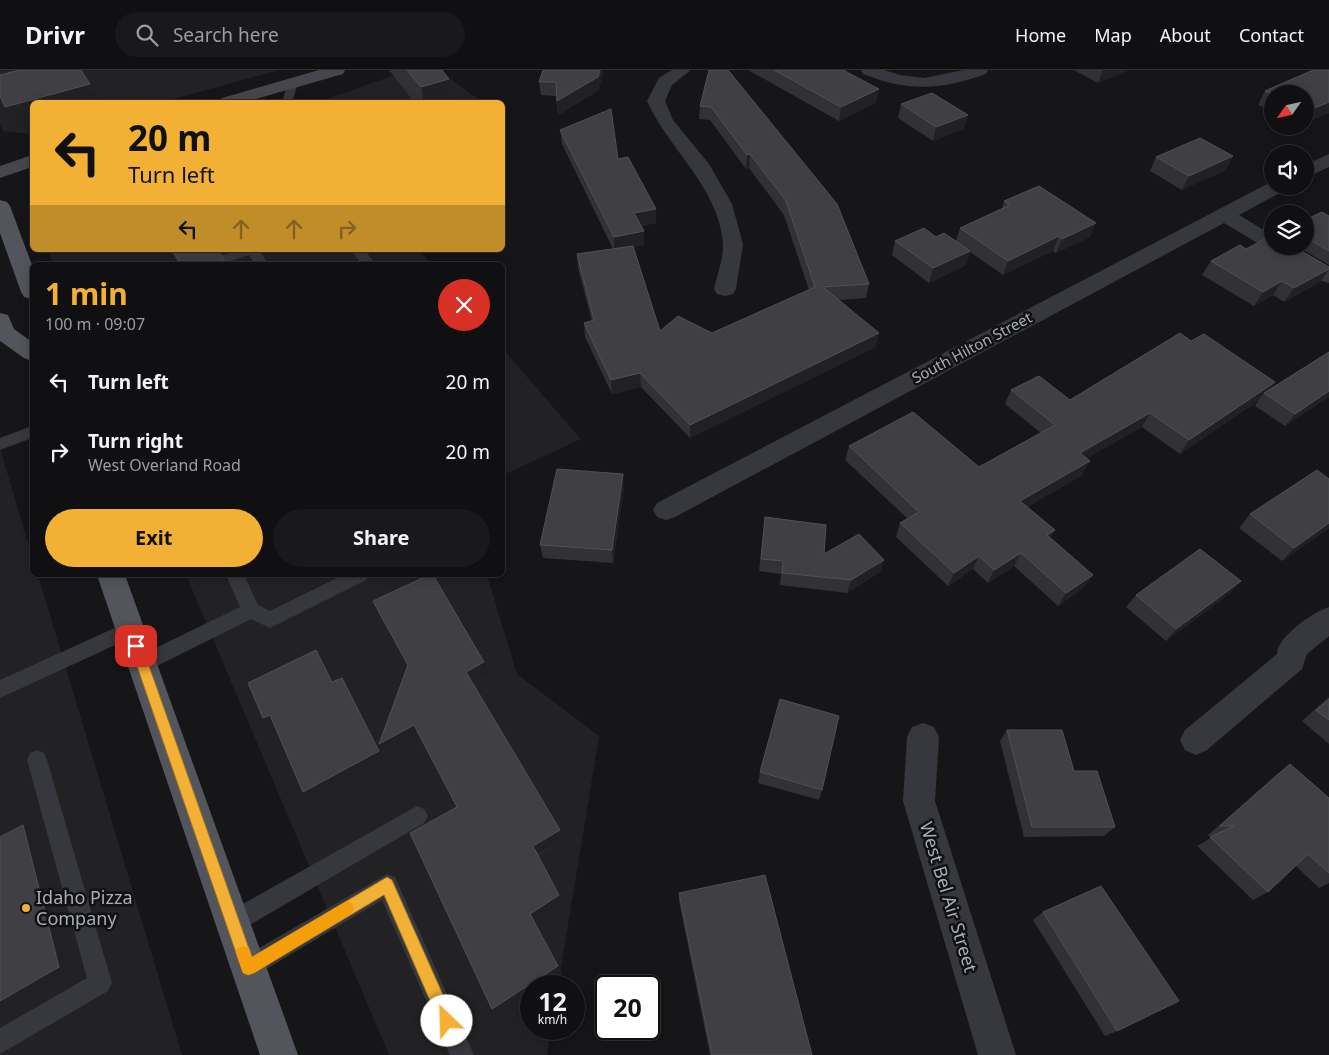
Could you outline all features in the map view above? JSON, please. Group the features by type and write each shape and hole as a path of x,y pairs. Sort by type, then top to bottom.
{"main road":[{"path":"250,100 293,83 337,70"},
{"path":"0,172 30,162"},
{"path":"0,206 30,287"},
{"path":"0,320 4,333 30,352"},
{"path":"112,577 279,1055"}],"street":[{"path":"683,70 665,82 656,100 665,121 702,168 722,204 733,244 725,289"},
{"path":"869,70 908,83 940,83 980,70"},
{"path":"1314,168 1329,160"},
{"name":"South Hilton Street","path":"666,510 1264,193"},
{"path":"1223,214 1264,238"},
{"path":"1293,255 1329,276"},
{"path":"1196,740 1292,660 1292,649 1328,623"},
{"name":"West Bel Air Street","path":"923,737 919,801 998,1055"}],"lane":[{"path":"289,100 293,83"},
{"path":"216,262 246,252"},
{"path":"0,444 30,433"},
{"path":"236,577 251,610 270,620 356,577"},
{"path":"142,664 251,610"},
{"path":"0,689 130,629"},
{"path":"0,1042 100,983 37,760"},
{"path":"233,922 417,816"},
{"path":"248,967 387,885 462,1055"}],"shaded area":[{"path":"0,70 279,70 170,100 30,100 30,134 3,131 0,124"},
{"path":"409,70 439,70 479,100 324,100"},
{"path":"49,252 421,252 429,262 53,262"},
{"path":"505,351 581,439 505,474"},
{"path":"0,448 30,550 30,577 39,577 182,1055 0,1055"},
{"path":"187,577 488,577 517,674 599,736 560,975 520,975 520,1040 549,1040 547,1055 389,1055"}],"building":[{"path":"19,70 81,70 90,84 5,107 0,96 0,75"},
{"path":"407,70 442,70 449,79 421,87"},
{"path":"543,70 600,70 598,77 557,101 556,82 539,82"},
{"path":"709,70 728,70 837,204 869,284 823,287 879,333 690,425 640,373 611,380 584,323 594,320 577,254 633,246 660,331 678,316 712,333 815,287 786,201 750,154 747,155 711,107 700,106"},
{"path":"774,70 843,70 879,89 841,107"},
{"path":"1313,70 1329,70 1329,102 1314,108 1314,85 1279,85"},
{"path":"932,93 968,115 936,127 901,104"},
{"path":"611,109 618,159 628,157 656,209 634,213 644,231 614,237 560,130"},
{"path":"1200,138 1233,156 1189,176 1156,157"},
{"path":"1039,186 1096,223 1062,239 1059,236 1008,261 960,228 1010,205 1004,201"},
{"path":"1322,212 1329,216 1329,251 1314,242 1314,216"},
{"path":"924,228 936,237 944,233 970,251 933,268 895,241"},
{"path":"1264,239 1264,255 1308,255 1329,267 1329,269 1294,288 1282,281 1263,292 1211,261 1240,245 1246,249"},
{"path":"173,252 219,252 225,262 179,262"},
{"path":"1180,333 1191,341 1204,334 1275,382 1189,440 1150,413 1080,453 1090,461 1020,501 1055,530 1047,535 1093,575 1066,593 1021,553 994,570 979,556 954,573 900,523 919,512 849,446 913,412 979,467 1055,425 1011,390 1039,376 1070,400"},
{"path":"1329,352 1329,391 1295,414 1264,393"},
{"path":"557,469 623,474 612,550 540,545"},
{"path":"1317,470 1329,479 1329,523 1294,548 1250,514"},
{"path":"765,517 826,525 824,554 859,534 884,560 851,580 782,573 783,561 761,559"},
{"path":"1200,549 1241,581 1176,629 1136,595"},
{"path":"425,577 434,577 484,662 466,672 560,830 533,846 559,895 530,914 558,966 544,975 520,975 520,991 492,1009 410,833 457,807 414,725 379,744 408,665 373,601"},
{"path":"316,650 332,682 342,678 379,751 303,792 270,715 263,718 248,683"},
{"path":"780,699 839,716 822,790 760,772"},
{"path":"1329,699 1329,720 1316,710"},
{"path":"1007,730 1062,730 1074,771 1097,771 1115,827 1032,827"},
{"path":"1290,764 1329,798 1329,873 1308,854 1268,892 1210,837 1234,826 1220,826"},
{"name":"Idaho Pizza Company","path":"23,825 59,967 0,1001 0,837"},
{"path":"765,875 812,1055 712,1055 679,893"},
{"path":"1101,886 1179,1001 1117,1031 1043,912"}],"slow traffic":[{"path":"243,953 248,967 347,908"}],"place":[{"name":"Idaho Pizza Company","path":"26,908"}],"route":[{"path":"136,646 248,967 387,885 447,1021"}]}
